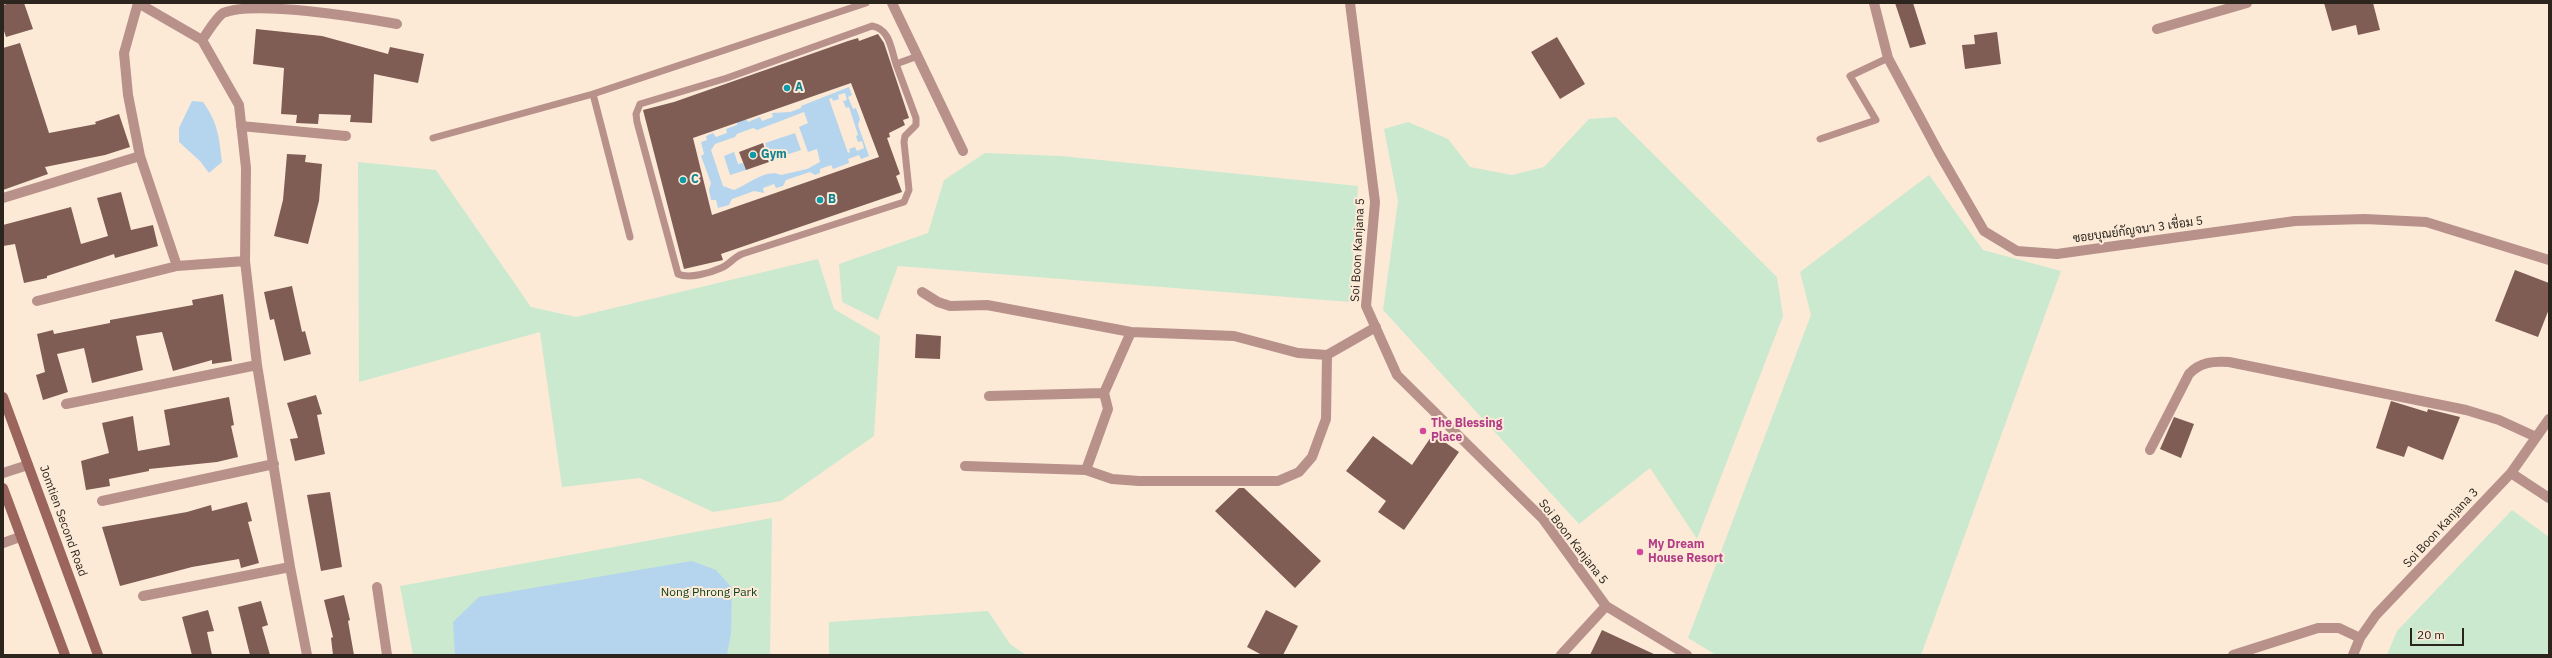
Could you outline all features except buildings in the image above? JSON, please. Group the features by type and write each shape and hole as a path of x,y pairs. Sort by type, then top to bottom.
{"main road":[{"name":"Jomtien Second Road","path":"3,397 98,655"},
{"path":"3,488 65,655"}],"street":[{"path":"177,266 140,156 128,94 124,53 138,3 202,40 239,105 246,168 245,260 258,365 290,567 307,655"},
{"path":"892,3 963,151"},
{"name":"Soi Boon Kanjana 5","path":"1350,3 1375,202 1366,306 1397,375 1543,519 1606,606 1687,655"},
{"name":"ซอยบุณย์กัญจนา 3 เชื่อม 5","path":"1874,3 1888,58 1984,231 2017,251 2058,254 2295,221 2364,219 2426,222 2549,260"},
{"path":"2157,30 2247,3"},
{"path":"202,40 222,13 250,4 274,4 397,24"},
{"path":"241,126 346,136"},
{"path":"3,198 140,156"},
{"path":"37,301 177,266 245,260"},
{"path":"922,292 938,302 950,306 987,305 1131,332 1234,336 1298,353 1327,355 1376,327"},
{"path":"1086,470 1108,409 1104,393 1131,332"},
{"path":"965,466 1086,470 1112,479 1255,482 1278,481 1299,472 1312,457 1326,419 1327,355"},
{"path":"2150,450 2189,374 2195,367 2213,361 2229,362 2466,410 2499,420 2536,437"},
{"path":"66,404 258,365"},
{"path":"989,396 1104,393"},
{"name":"Soi Boon Kanjana 3","path":"2353,655 2360,638 2376,615 2511,473 2549,419"},
{"path":"102,501 274,464"},
{"path":"3,473 28,465"},
{"path":"2511,473 2549,498"},
{"path":"3,543 20,537"},
{"path":"143,596 290,567"},
{"path":"377,587 387,655"},
{"path":"1561,655 1571,651 1606,606"},
{"path":"2233,655 2318,628 2339,628 2360,638"}],"lane":[{"path":"433,138 593,94 866,3"},
{"path":"872,26 880,28 887,34 896,64 916,118 916,124 905,136 904,142 910,190 904,202 742,254 734,257 722,268 689,276 678,274 637,122 636,114 640,104 727,78 872,26"},
{"path":"896,64 918,56"},
{"path":"1820,139 1876,120 1850,76 1888,58"},
{"path":"593,94 630,237"}],"green space":[{"path":"1616,117 1777,277 1783,316 1697,539 1650,468 1579,524 1383,310 1398,201 1384,129 1408,122 1448,139 1470,167 1512,175 1544,167 1589,119"},
{"path":"985,153 1061,156 1358,186 1350,302 898,266 878,320 842,302 839,264 928,233 944,180"},
{"path":"358,162 436,170 531,307 576,317 818,259 834,309 880,336 874,436 781,501 713,512 640,478 562,487 540,332 359,382"},
{"path":"1929,175 1983,250 2061,271 1921,655 1716,655 1688,638 1811,315 1800,272"},
{"path":"2512,510 2549,537 2549,650 2546,655 2387,655 2397,631"},
{"name":"Nong Phrong Park","path":"772,518 770,655 413,655 400,586"},
{"path":"988,611 1010,644 1026,655 829,655 829,622"}],"water":[{"path":"849,87 852,95 848,97 853,109 856,108 860,119 858,125 869,156 861,159 859,155 848,159 849,163 833,169 831,165 820,169 820,173 815,175 810,172 786,180 783,186 776,188 774,184 763,188 764,193 754,191 732,199 729,205 718,208 716,200 711,200 709,190 711,183 701,156 704,154 701,142 707,140 706,136 713,133 716,137 727,133 726,129 737,125 737,121 745,118 748,122 760,117 762,121 773,117 772,113 790,112 801,108 801,106","holes":["845,93 847,100 843,101 846,108 849,107 858,135 856,136 858,142 862,141 864,148 857,151 855,147 849,149 850,152 848,153 829,99 832,98 833,101 839,99 838,95","804,112 808,123 799,127 808,152 817,149 820,162 807,169 781,175 775,173 763,175 734,190 723,186 711,150 715,144 735,137 737,134 753,128 757,130"]},
{"path":"192,101 203,102 212,117 217,130 222,162 209,173 200,161 179,142 179,128"},
{"path":"795,133 801,150 771,160 765,143"},
{"path":"734,152 738,164 743,163 746,170 730,175 724,156"},
{"path":"692,561 716,570 732,588 731,633 727,655 455,655 453,622 479,597"}],"place":[{"name":"A","path":"787,88"},
{"name":"Gym","path":"753,155"},
{"name":"C","path":"683,180"},
{"name":"B","path":"820,200"},
{"name":"The Blessing Place","path":"1423,431"},
{"name":"My Dream House Resort","path":"1640,552"}]}
